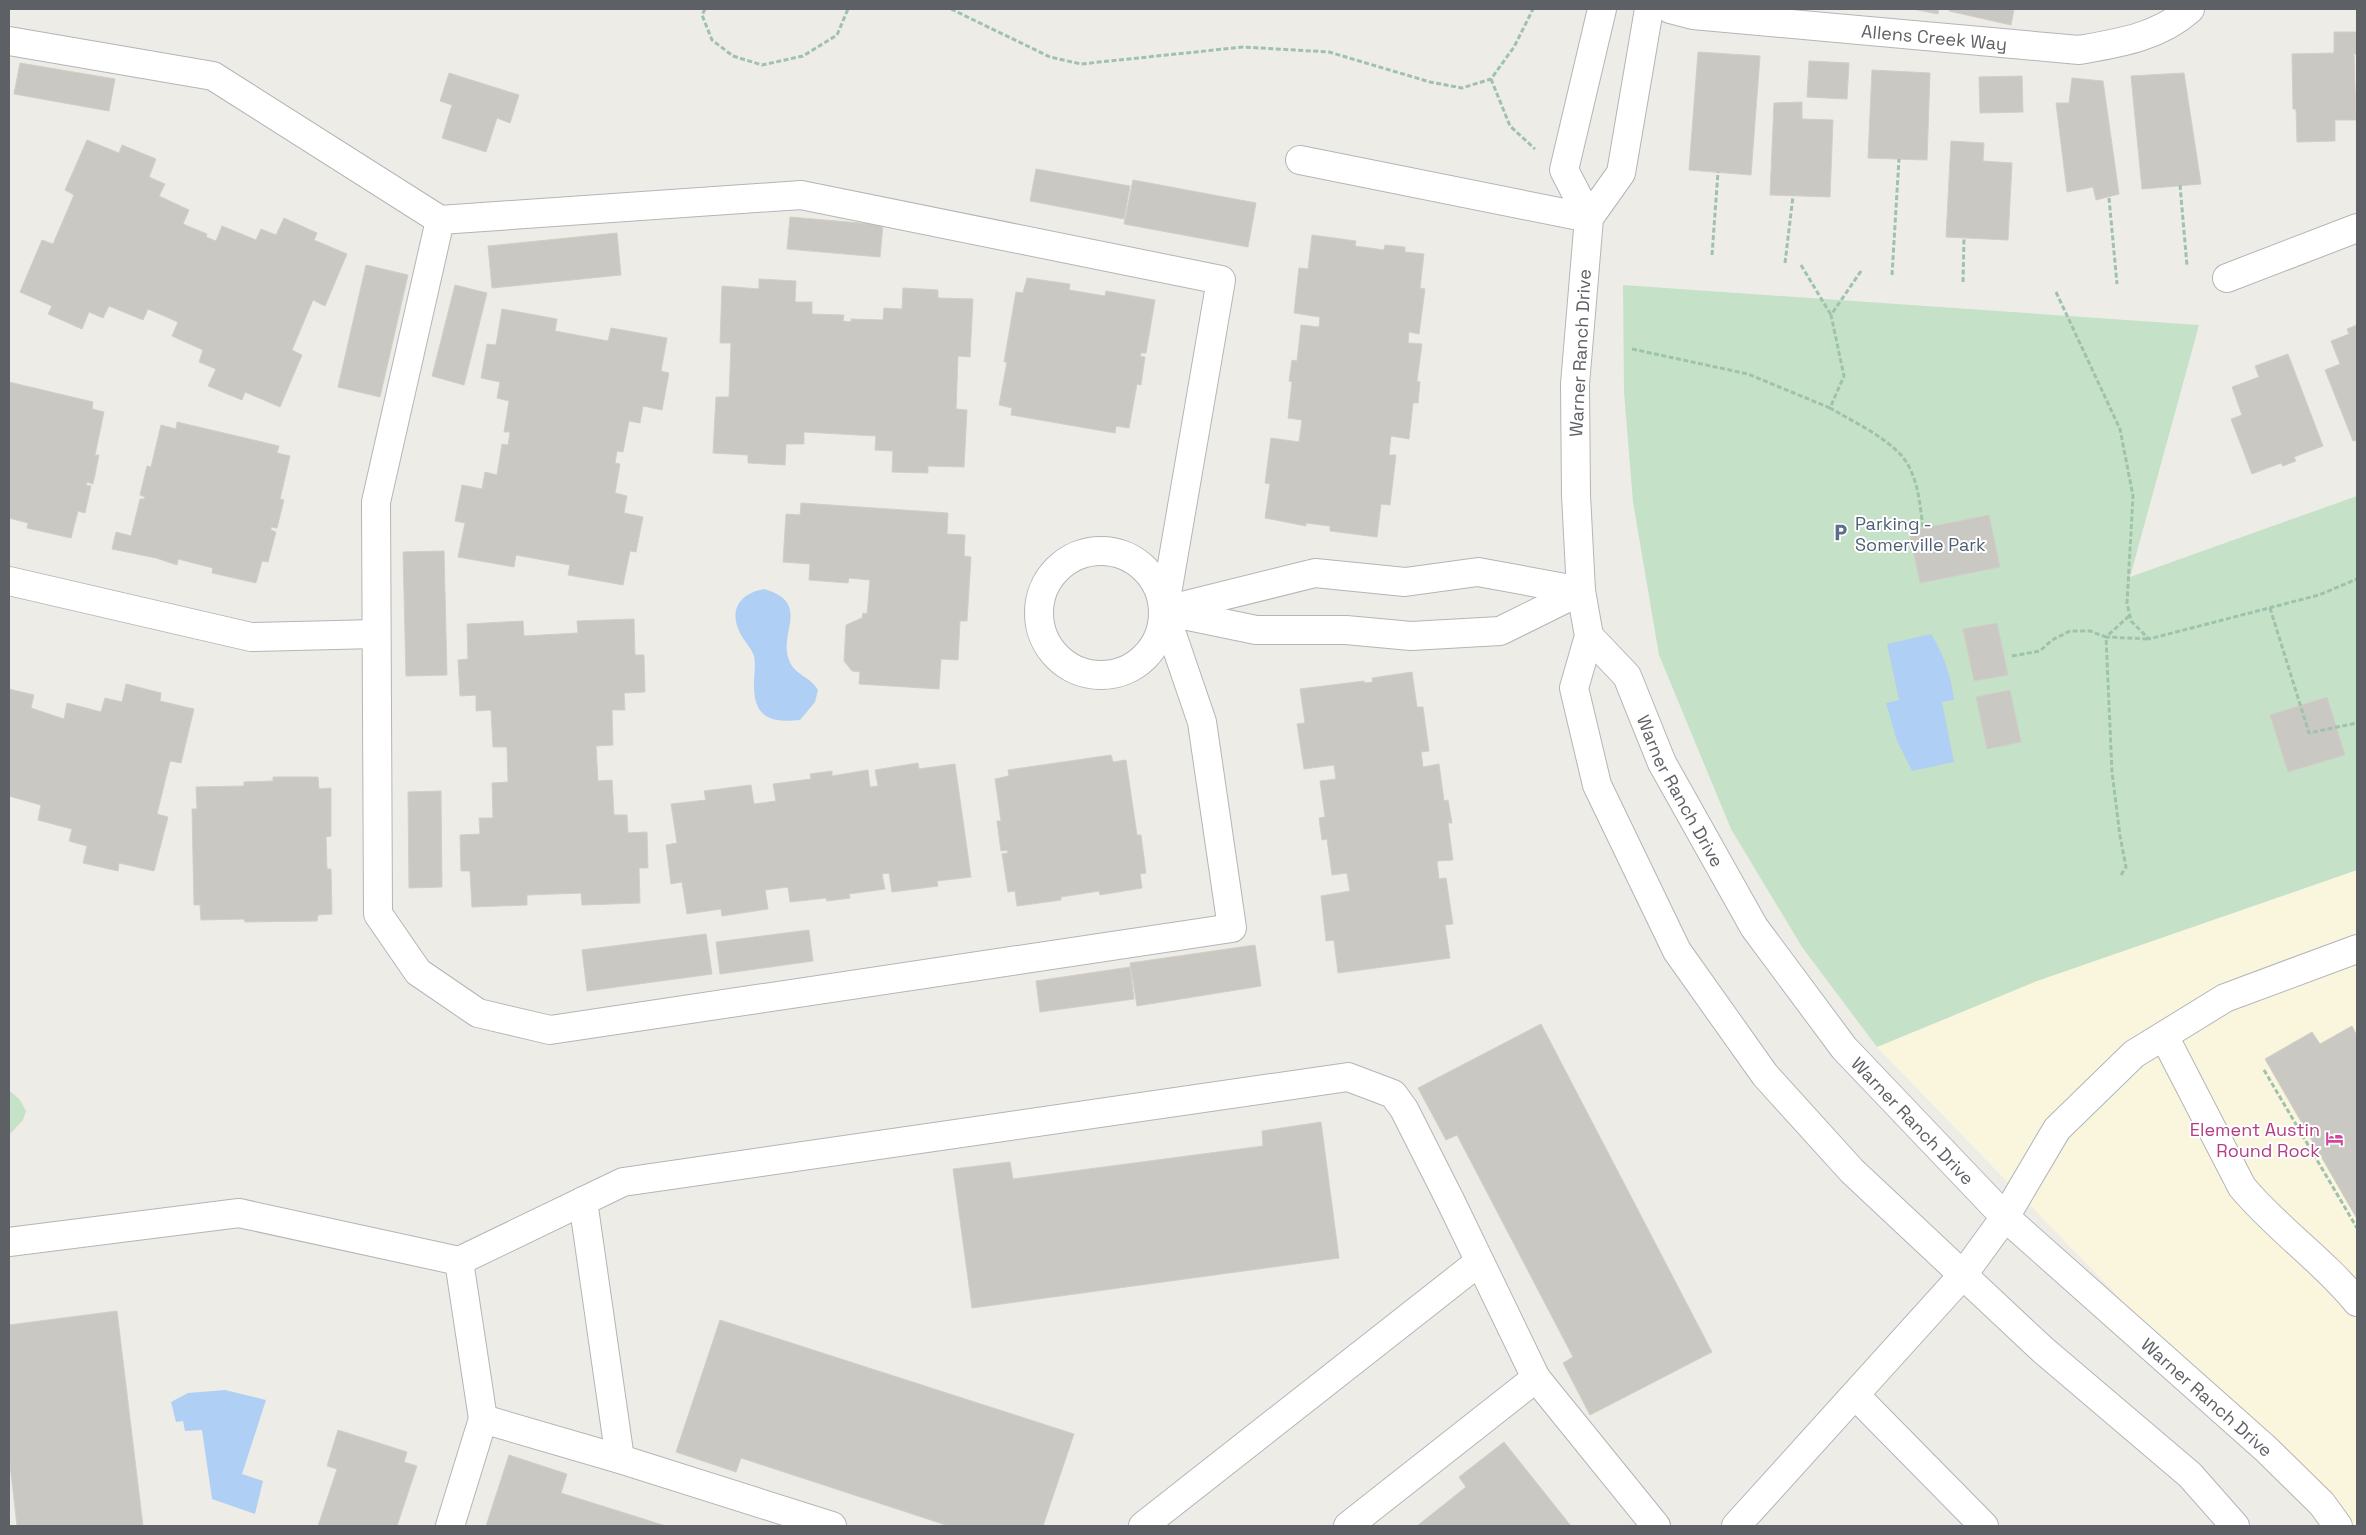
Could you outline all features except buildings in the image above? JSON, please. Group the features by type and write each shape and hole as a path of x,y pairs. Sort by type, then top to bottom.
{"street":[{"path":"1589,218 1564,170 1602,9"},
{"path":"1589,218 1621,172 1649,9"},
{"name":"Allens Creek Way","path":"1670,9 1693,15 2079,50 2132,41 2178,20 2190,9"},
{"path":"9,41 213,76 440,220 802,195 1221,280 1164,611 1157,642 1134,666 1103,676 1071,669 1047,647 1037,615 1045,583 1067,560 1098,550 1130,557 1154,579 1164,611 1202,722 1232,928 550,1030 478,1013 418,972 378,914 376,502 440,220"},
{"path":"1300,160 1589,218"},
{"name":"Warner Ranch Drive","path":"1589,218 1575,384 1576,495 1581,592 1589,636 1574,688 1598,785 1678,951 1765,1075 1852,1171 2043,1350 2190,1475 2235,1526"},
{"path":"2227,278 2357,228"},
{"path":"1164,611 1315,573 1405,582 1478,572 1581,592"},
{"path":"9,581 250,637 376,634"},
{"path":"1164,611 1256,630 1346,630 1411,636 1500,631 1581,592"},
{"name":"Warner Ranch Drive","path":"1589,636 1627,676 1662,764 1754,927 1844,1048 2005,1217 2266,1449 2322,1504 2338,1526"},
{"path":"1736,1526 1962,1276 2005,1217 2057,1128 2134,1054 2225,998 2357,949"},
{"path":"2164,1036 2242,1186 2257,1204 2336,1276 2357,1302"},
{"path":"9,1242 239,1213 459,1261 623,1182 1348,1077 1392,1094 1404,1109 1536,1378 1656,1526"},
{"path":"583,1201 620,1459"},
{"path":"450,1526 483,1420 459,1261"},
{"path":"1142,1526 1479,1262"},
{"path":"1348,1526 1536,1378"},
{"path":"1855,1395 1984,1526"},
{"path":"483,1420 620,1459 832,1526"}],"path":[{"path":"705,9 702,15 712,40 733,56 762,65 803,56 836,35 848,9"},
{"path":"951,9 1050,57 1081,64 1243,47 1329,52 1430,82 1462,88 1491,79 1514,47 1532,9"},
{"path":"1491,79 1510,126 1540,153"},
{"path":"1892,275 1899,160"},
{"path":"1712,255 1718,172"},
{"path":"2180,185 2187,266"},
{"path":"1785,263 1793,196"},
{"path":"2108,198 2117,284"},
{"path":"1963,282 1964,238"},
{"path":"1801,265 1831,314 1844,376 1830,408"},
{"path":"1831,314 1861,271"},
{"path":"2056,292 2120,429 2133,496 2127,603 2131,621 2149,639"},
{"path":"1632,349 1748,374 1830,408 1878,436 1902,456 1917,485 1923,528"},
{"path":"2012,656 2040,651 2052,640 2070,631 2090,631 2106,636 2149,639 2319,595 2357,579"},
{"path":"2270,608 2309,733 2357,722"},
{"path":"2106,636 2130,616"},
{"path":"2106,636 2112,772 2126,867 2121,875"},
{"path":"2264,1070 2357,1228"}],"shaded area":[{"path":"2357,870 2357,1526 2340,1526 1877,1047 2037,981"}],"green space":[{"path":"1623,285 2199,325 2130,577 2357,496 2357,870 2037,981 1877,1047 1802,947 1731,829 1659,655 1633,502 1624,392"},
{"path":"9,1090 20,1100 26,1111 23,1120 9,1135"}],"water":[{"path":"764,589 778,595 787,602 790,610 787,639 789,660 798,673 811,681 818,690 815,702 800,720 772,719 760,710 756,703 754,694 754,656 740,633 735,617 736,610 743,598"},
{"path":"1931,634 1940,650 1953,691 1954,700 1942,702 1954,762 1912,771 1897,741 1886,703 1899,700 1887,644"},
{"path":"225,1390 266,1400 242,1474 263,1481 255,1514 212,1499 202,1430 185,1431 183,1421 176,1422 171,1402 188,1393"}],"place":[{"name":"Parking - Somerville Park","path":"1841,533"},
{"name":"Element Austin Round Rock","path":"2334,1139"}]}
